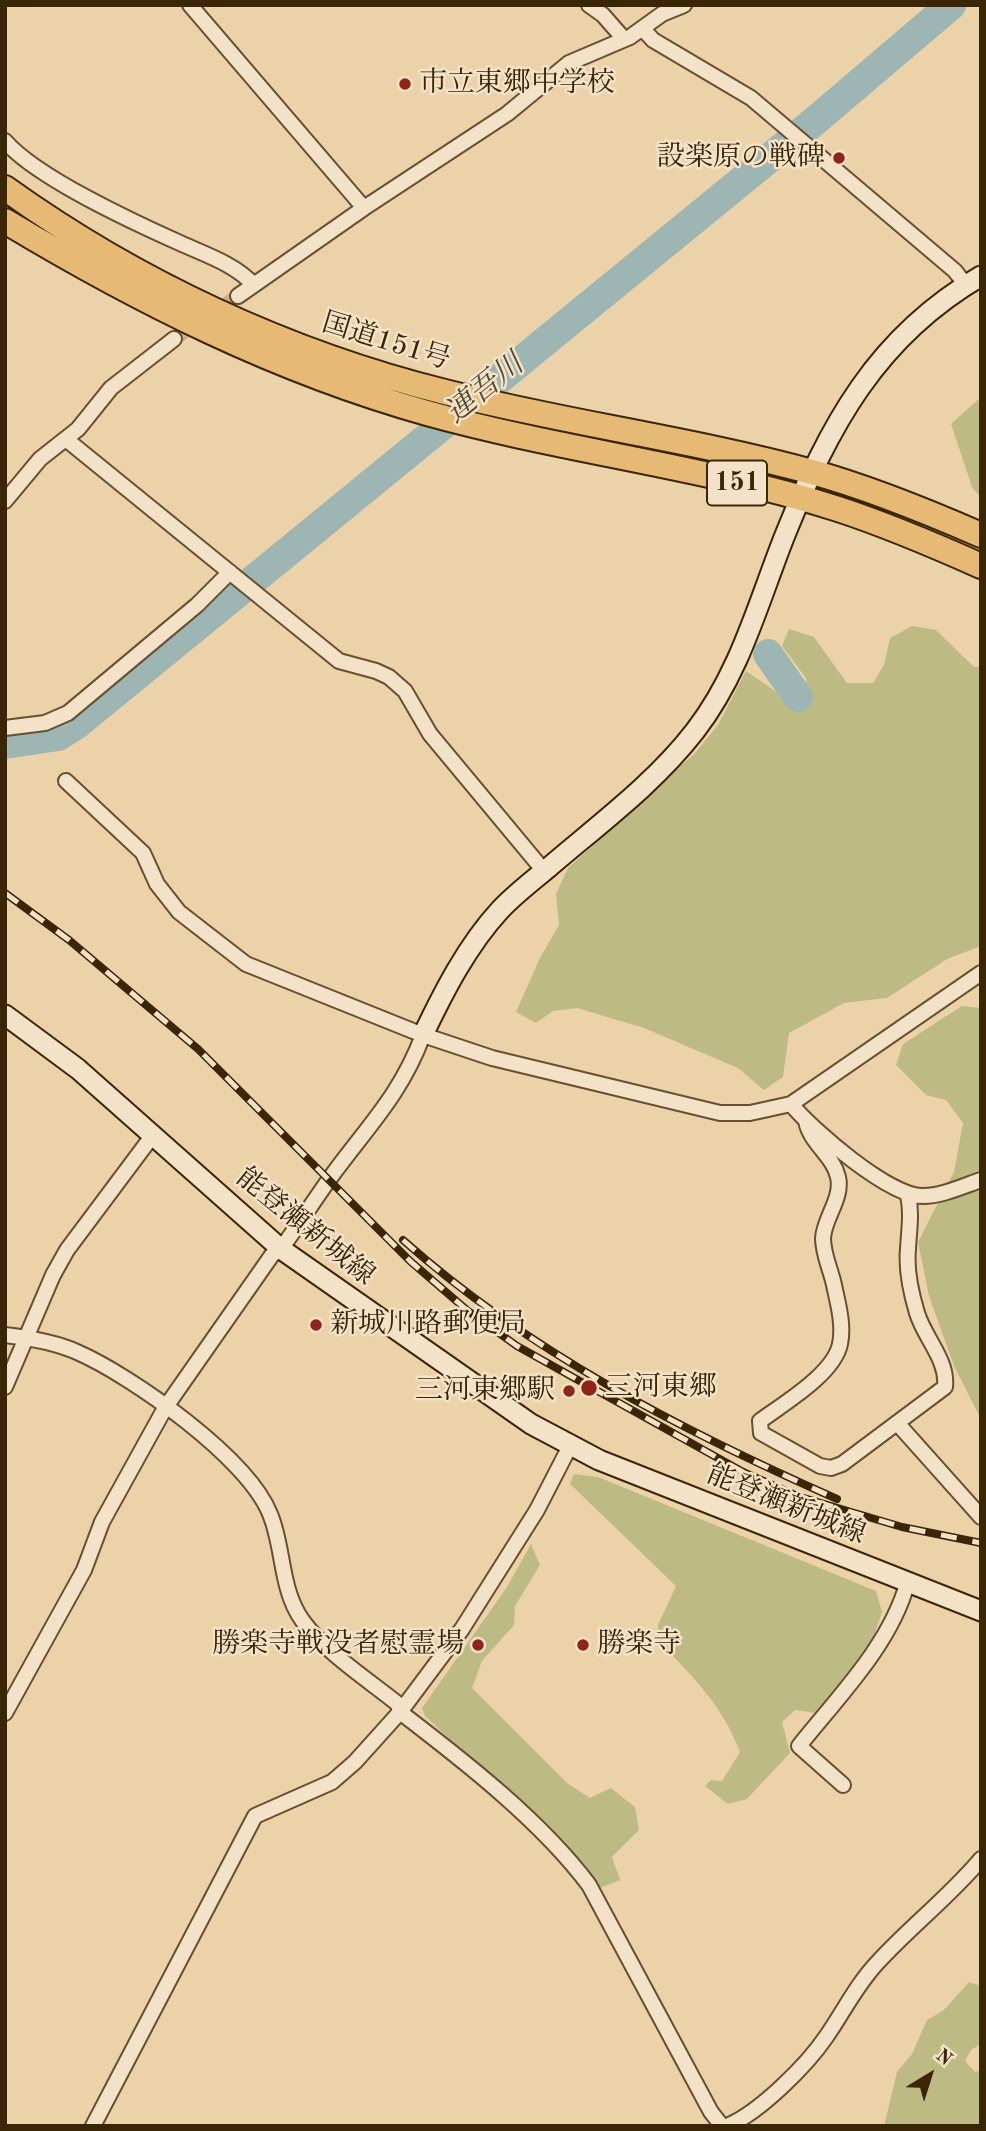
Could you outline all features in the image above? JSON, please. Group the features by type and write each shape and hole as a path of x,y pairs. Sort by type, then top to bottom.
{"highway":[{"name":"国道151号","path":"5,188 100,251 172,289 290,342 444,392 667,437 813,472 981,534"},
{"name":"国道151号","path":"5,221 90,271 226,340 283,364 425,412 485,428 802,499 919,539 981,566"}],"main road":[{"path":"423,1035 471,947 501,909 653,777 695,731 734,668 813,472 842,412 883,355 940,301 973,280"},
{"name":"能登瀬新城線","path":"5,1015 78,1069 281,1249 530,1424 570,1446 907,1584 981,1611"}],"street":[{"path":"190,5 364,208"},
{"path":"589,5 603,15 624,39"},
{"path":"238,296 364,208 507,114 569,63 624,39 662,15 684,5"},
{"path":"643,29 653,40 751,98 955,271 973,280"},
{"path":"5,141 23,158 66,184 133,222 238,270 254,285"},
{"path":"5,501 40,459 66,440 111,388 174,339"},
{"path":"66,440 339,661 376,671 389,677 405,691 430,734 544,871"},
{"path":"5,727 45,723 68,713 233,574"},
{"path":"66,781 144,853 157,884 179,912 246,964 423,1035 568,1078 720,1112 750,1113 791,1104 981,973"},
{"path":"5,1713 84,1570 102,1522 165,1408 272,1255 281,1249 331,1177 393,1099 410,1070 423,1035"},
{"path":"791,1104 806,1121 884,1184 908,1195 941,1194 981,1180"},
{"path":"806,1121 812,1137 834,1165 839,1178 838,1191 825,1224 823,1240 841,1324 840,1344 825,1369 760,1421 759,1427 761,1433 799,1456 831,1468 898,1424 945,1387 946,1377 917,1314 911,1284 908,1251 912,1211 908,1195"},
{"path":"5,1387 67,1250 153,1135"},
{"path":"5,1335 27,1338 77,1352 108,1368 165,1408 244,1471 271,1514 281,1566 302,1620 342,1658 398,1704 400,1712 542,1832 568,1858 589,1885 711,2112 724,2126 776,2091 805,2061 825,2038 856,1989 879,1961 947,1897 981,1859"},
{"path":"898,1424 981,1517"},
{"path":"93,2126 255,1816 332,1782 355,1762 400,1712 462,1629 537,1510 570,1446"},
{"path":"843,1785 799,1746 879,1642 902,1603 907,1584"}],"shaded area":[{"path":"981,397 981,498 972,487 951,424"},
{"path":"912,626 936,630 974,667 981,667 981,946 947,959 887,998 844,1003 789,1033 783,1077 764,1090 738,1068 644,1028 577,1008 553,1011 536,1023 516,1012 540,958 559,925 556,894 568,868 695,753 718,725 746,671 784,697 806,700 806,678 782,646 789,629 814,637 847,683 873,683 884,665 890,638"},
{"path":"962,1006 981,1008 981,1419 954,1366 929,1296 918,1242 954,1172 963,1123 946,1100 926,1095 896,1065 903,1044"},
{"path":"574,1474 598,1477 876,1591 882,1612 867,1656 815,1713 795,1710 782,1722 790,1753 747,1799 728,1804 705,1786 711,1780 722,1781 740,1752 715,1705 694,1678 657,1640 658,1625 676,1586 570,1484"},
{"path":"531,1544 540,1565 515,1606 514,1625 482,1661 472,1688 567,1783 590,1798 611,1788 635,1807 639,1830 612,1857 620,1880 600,1888 574,1856 425,1716 422,1708 507,1587"},
{"path":"969,1982 981,1986 981,2044 971,2050 965,2061 975,2072 981,2070 981,2126 884,2126 897,2072 912,2054 927,2020 944,2010"}],"waterway":[{"name":"連吾川","path":"5,744 58,736 77,724 816,120 951,5"},
{"path":"768,654 798,697"}],"tunnel":[{"path":"174,339 238,296"}],"railway":[{"path":"5,893 69,940 198,1049 410,1261 468,1311 517,1346 743,1472 797,1496 902,1527 981,1543"},
{"path":"403,1240 502,1318 610,1386 722,1446 837,1499"}],"place":[{"name":"市立東郷中学校","path":"405,84"},
{"name":"設楽原の戦碑","path":"839,158"},
{"name":"新城川路郵便局","path":"316,1325"},
{"name":"三河東郷","path":"589,1388"},
{"name":"三河東郷駅","path":"569,1391"},
{"name":"勝楽寺戦没者慰霊場","path":"478,1645"},
{"name":"勝楽寺","path":"583,1645"}]}
